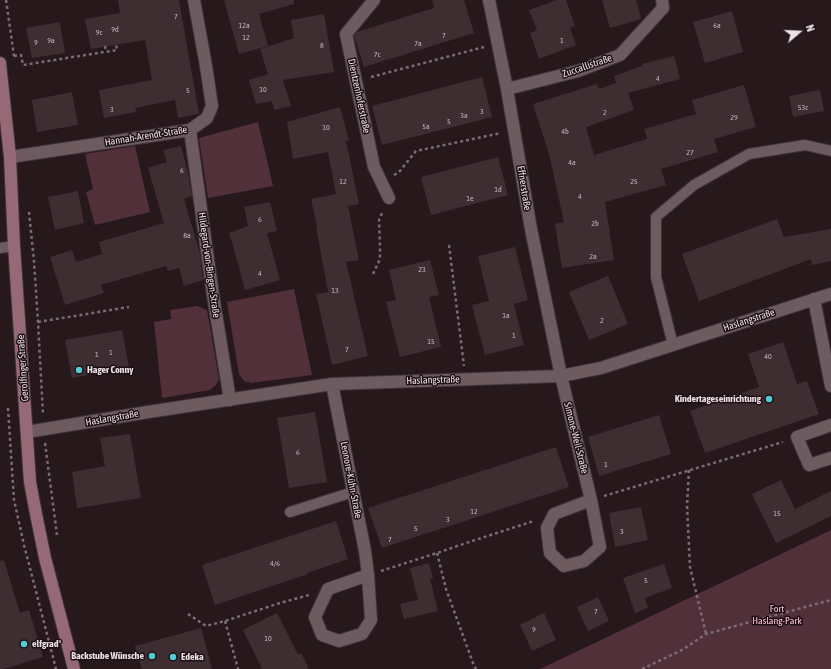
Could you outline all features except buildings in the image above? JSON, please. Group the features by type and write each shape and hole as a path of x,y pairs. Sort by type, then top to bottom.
{"street":[{"name":"Hannah-Arendt-Straße","path":"10,157 190,130 207,118 212,106 194,0"},
{"name":"Dientzenhoferstraße","path":"374,0 346,34 374,167 389,198"},
{"name":"Effnerstraße","path":"489,0 515,130 531,229 561,376"},
{"name":"Zuccallistraße","path":"507,89 578,70 620,55 663,8 662,0"},
{"name":"Gerolfinger Straße","path":"0,63 10,157 14,246 30,482 45,558 74,669"},
{"name":"Hildegard-von-Bingen-Straße","path":"190,130 213,295 230,400"},
{"name":"Haslangstraße","path":"27,432 332,384 465,378 561,376 600,368 831,294"},
{"path":"814,299 831,386"},
{"name":"Simone-Weil-Straße","path":"554,514 547,528 550,553 564,566 584,561 600,547 591,500 561,376"},
{"name":"Leonore-Kühn-Straße","path":"328,589 315,617 322,635 339,641 362,634 371,620 368,575 332,384"},
{"path":"831,425 797,438 809,465 831,458"},
{"path":"554,514 591,500"},
{"path":"328,589 368,575"}],"lane":[{"path":"673,345 656,277 656,217 694,185 749,154 805,145 831,151"},
{"path":"0,248 14,246"},
{"path":"290,512 353,492"}],"path":[{"path":"6,0 14,56 21,55 23,65 118,50 116,44"},
{"path":"356,81 498,43"},
{"path":"105,46 106,52"},
{"path":"67,53 68,58"},
{"path":"56,55 56,60"},
{"path":"41,57 42,62"},
{"path":"381,182 399,172 416,151 515,130"},
{"path":"374,274 380,259 379,220 389,198"},
{"path":"29,208 38,322 43,430 58,542"},
{"path":"450,246 465,378"},
{"path":"38,322 129,307"},
{"path":"591,500 797,438"},
{"path":"689,470 687,505 690,567 706,634"},
{"path":"368,575 554,514"},
{"path":"438,553 446,589 472,662 476,669"},
{"path":"188,614 206,626 328,589"},
{"path":"642,669 682,650 706,634 831,600"},
{"path":"225,621 238,669"}],"green space":[{"path":"258,122 273,186 208,198 199,138"},
{"path":"135,146 150,212 95,225 86,192 93,189 85,154"},
{"path":"294,289 312,375 251,383 244,381 239,374 227,302"},
{"path":"197,306 207,310 219,379 216,385 210,390 162,398 154,322 171,319 170,310"},
{"name":"Fort Haslang-Park","path":"831,530 831,669 540,669 748,570"}],"place":[{"name":"Hager Conny","path":"79,370"},
{"name":"Kindertageseinrichtung","path":"769,399"},
{"name":"elfgrad°","path":"24,644"},
{"name":"Backstube Wünsche","path":"152,656"},
{"name":"Edeka","path":"173,657"}]}
